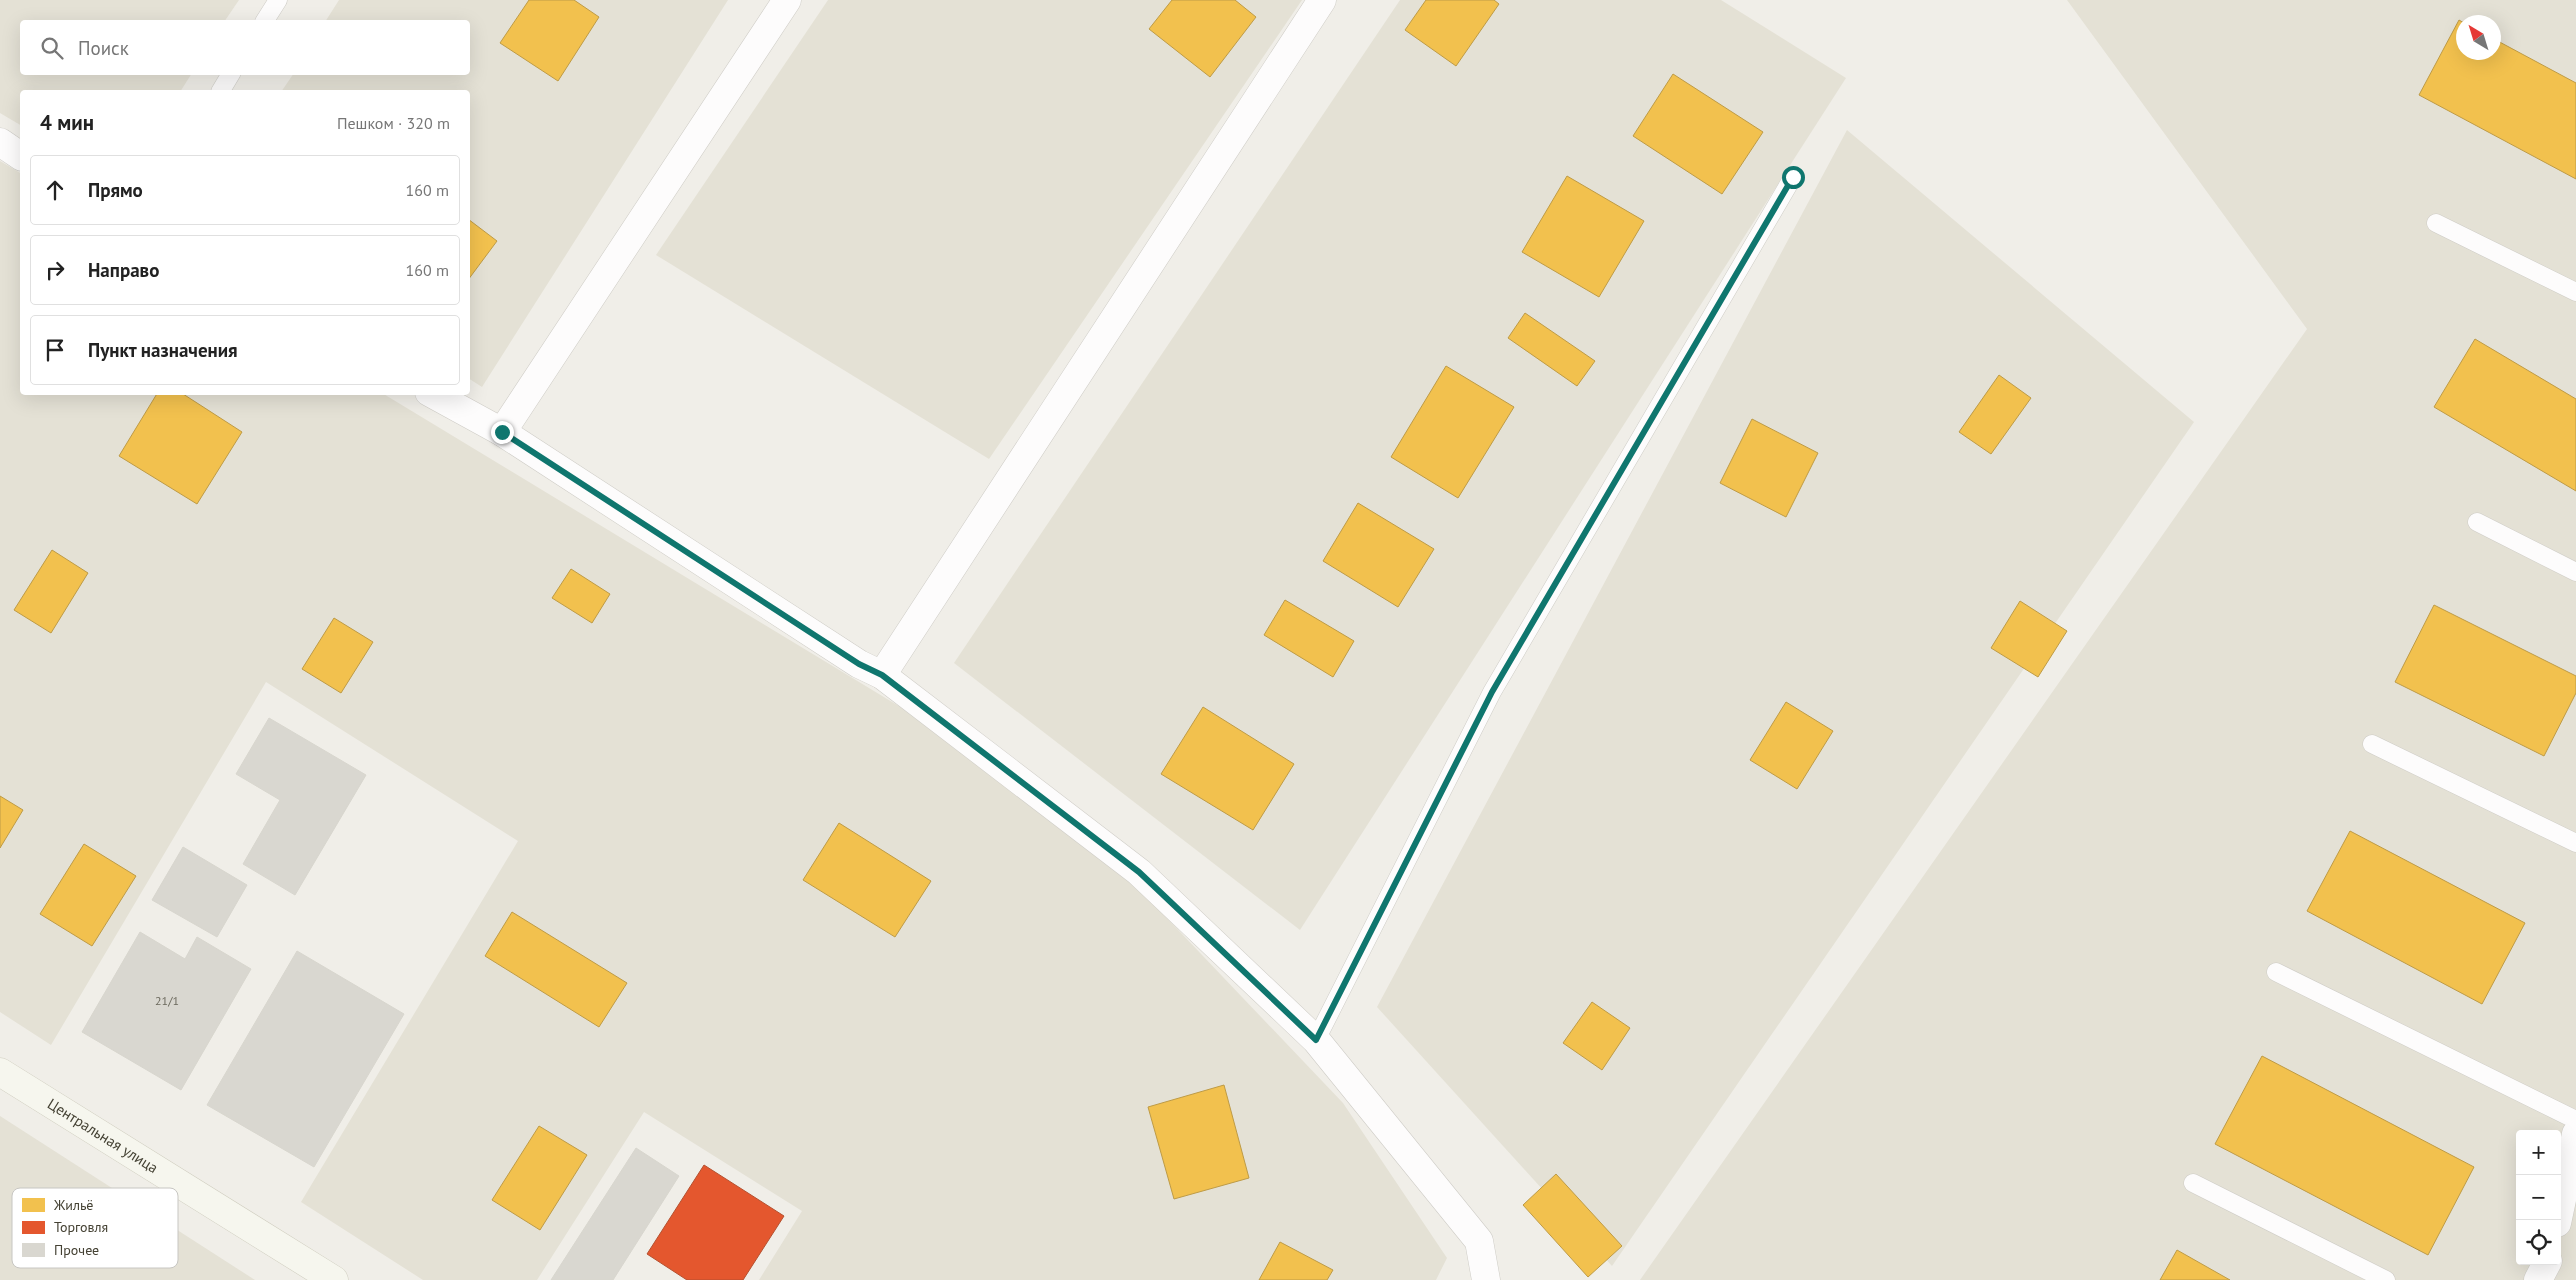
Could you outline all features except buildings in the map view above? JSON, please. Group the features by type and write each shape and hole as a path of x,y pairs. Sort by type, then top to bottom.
{"main road":[{"name":"Центральная улица","path":"0,1072 334,1280"}],"street":[{"path":"502,432 787,0"},
{"path":"882,675 1322,0"},
{"path":"0,142 20,156"},
{"path":"434,395 502,432 859,664 882,675 1139,872 1316,1040 1478,1241 1486,1280"},
{"path":"2558,1220 2576,1134"},
{"path":"2538,1280 2546,1265"}],"lane":[{"path":"265,20 278,0"},
{"path":"221,90 230,75"},
{"path":"1316,1040 1492,692 1793,177"},
{"path":"2436,223 2576,292"},
{"path":"2477,522 2576,572"},
{"path":"2372,744 2576,843"},
{"path":"2276,972 2576,1120"},
{"path":"2193,1183 2386,1280"}],"shaded area":[{"path":"0,0 239,0 225,20 20,20 20,75 191,75 181,90 20,90 20,125 0,113"},
{"path":"339,0 728,0 482,387 470,379 470,90 282,90 293,75 470,75 470,20 326,20"},
{"path":"828,0 1302,0 989,459 656,255"},
{"path":"1400,0 1721,0 1846,78 1300,930 954,663"},
{"path":"2067,0 2576,0 2576,1280 1640,1280 2307,329"},
{"path":"1847,130 2194,422 1612,1266 1377,1007"},
{"path":"0,161 20,173 20,395 385,395 902,708 1142,892 1343,1103 1447,1258 1436,1280 759,1280 802,1211 644,1112 537,1280 423,1280 301,1202 518,841 266,682 51,1045 0,1012"},
{"path":"0,1116 112,1188 12,1188 12,1268 178,1268 178,1230 255,1280 0,1280"}],"route":[{"path":"502,432 859,664 882,675 1139,872 1316,1040 1492,692 1793,177"}]}
